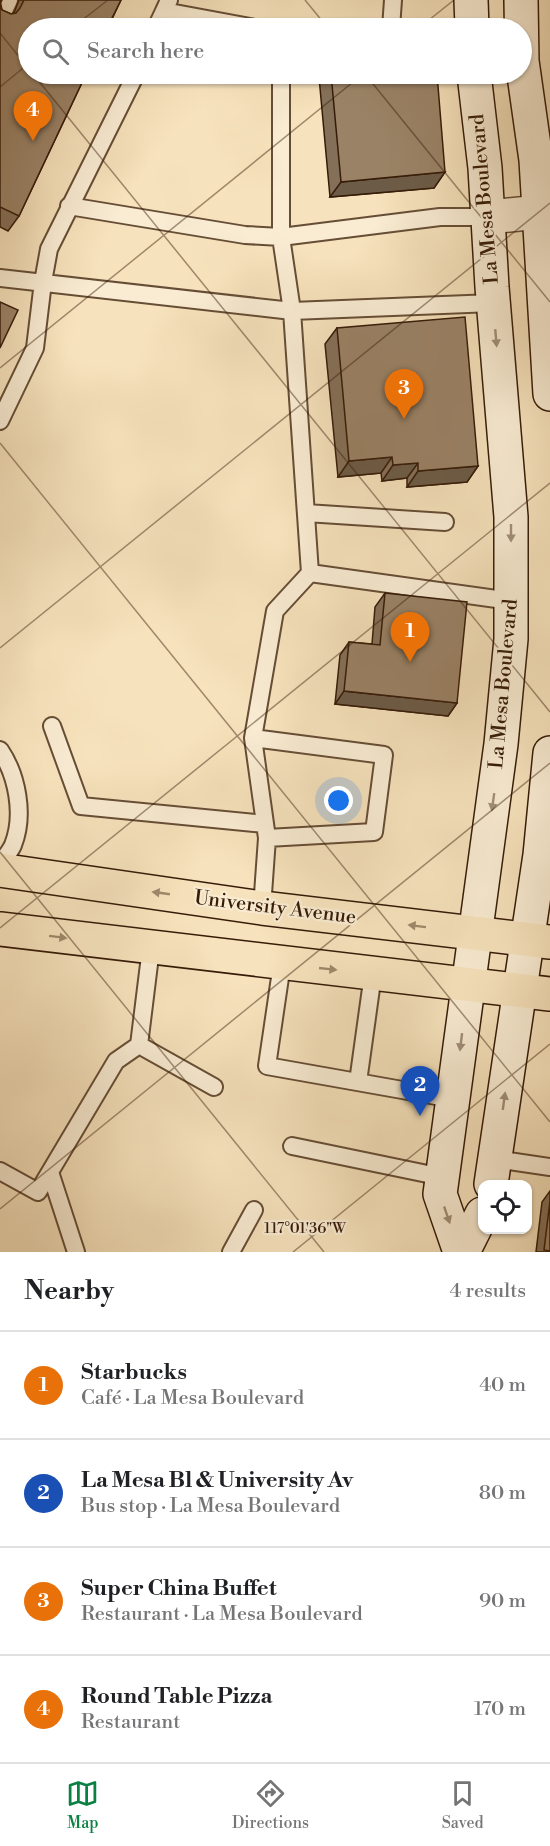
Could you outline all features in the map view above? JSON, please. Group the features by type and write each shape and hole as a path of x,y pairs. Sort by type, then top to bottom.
{"main road":[{"path":"471,0 472,18"},
{"path":"521,0 521,18"},
{"name":"La Mesa Boulevard","path":"462,1252 440,1194 501,744 511,639 512,601 511,517 493,303 485,168 475,84"},
{"path":"530,84 540,114 536,160 544,212 550,394"},
{"path":"488,217 544,212"},
{"path":"493,1172 535,993 550,753"},
{"name":"University Avenue","path":"0,870 262,908 539,941"},
{"path":"0,929 535,993"},
{"name":"La Mesa Boulevard","path":"462,1252 478,1223"}],"lane":[{"path":"0,19 9,0"},
{"path":"392,18 393,0"},
{"path":"166,6 215,18"},
{"path":"0,422 35,348 43,282 50,249 69,206 131,84"},
{"path":"262,908 266,831 253,738 275,611 310,573 292,311 281,237 281,84"},
{"path":"69,206 245,235 281,237 440,217 488,217"},
{"path":"0,278 292,311 493,303"},
{"path":"306,513 446,522"},
{"path":"310,573 512,601"},
{"path":"52,726 81,806 266,831 374,832 384,755 253,738"},
{"path":"0,750 8,761 20,817 13,845 0,865"},
{"path":"0,1171 38,1192 116,1061 139,1045 151,948"},
{"path":"282,964 267,1066 453,1099"},
{"path":"358,1082 373,974"},
{"path":"139,1045 214,1087"},
{"path":"292,1146 442,1177"},
{"path":"493,1172 550,1167"},
{"path":"50,1172 76,1252"},
{"path":"231,1252 254,1210"}],"building":[{"path":"24,0 121,0 112,18 18,18 18,84 81,84 19,216 0,207 0,4 2,10 11,14 16,13"},
{"path":"332,84 438,84 445,172 341,182"},
{"path":"0,302 18,310 0,348"},
{"path":"465,317 478,466 418,471 418,463 393,465 392,457 349,461 337,328"},
{"path":"385,593 467,602 457,703 344,691 349,642 380,645"},
{"path":"550,1201 550,1251 544,1250"}],"place":[{"name":"Round Table Pizza","path":"33,141"},
{"name":"Super China Buffet","path":"404,419"},
{"name":"Starbucks","path":"410,662"},
{"name":"La Mesa Bl & University Av","path":"420,1116"}]}
